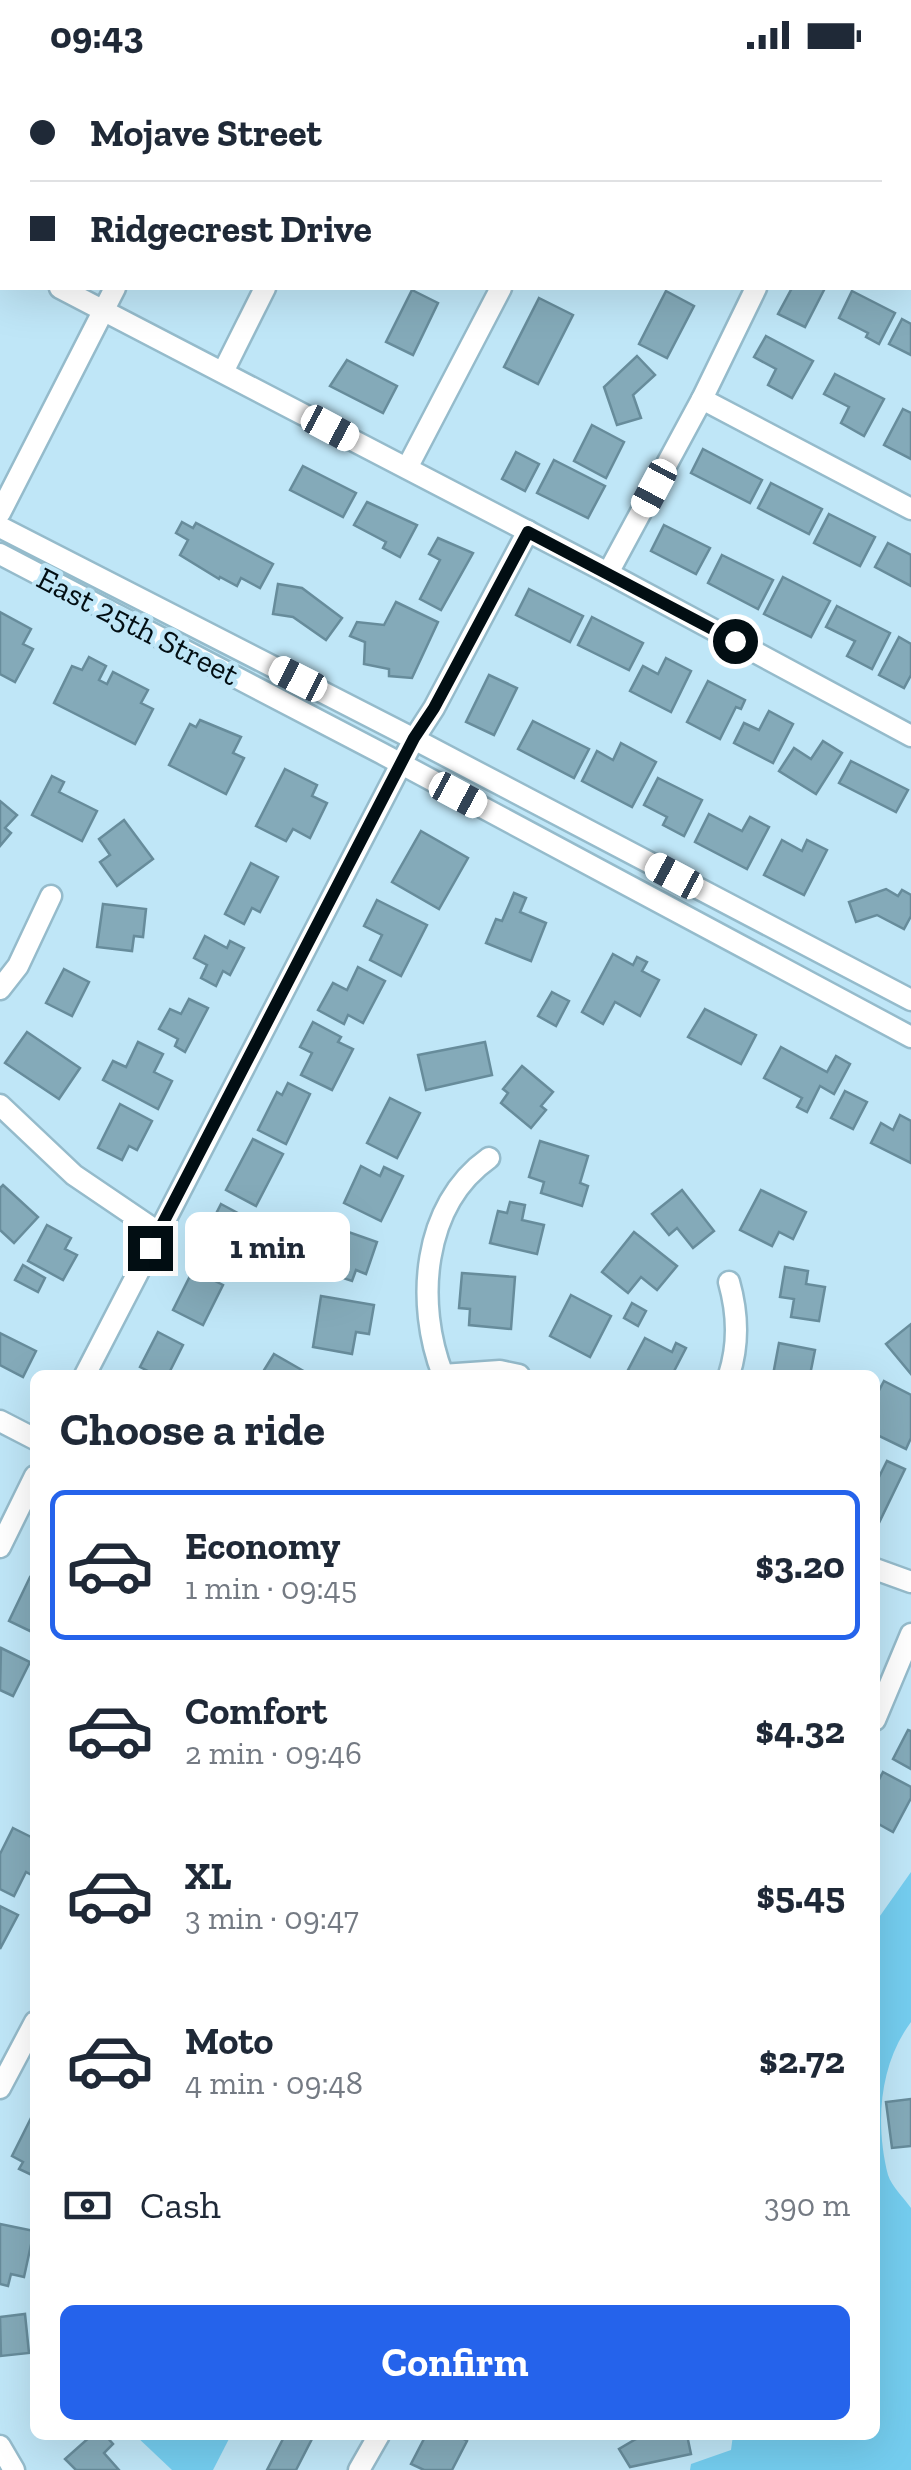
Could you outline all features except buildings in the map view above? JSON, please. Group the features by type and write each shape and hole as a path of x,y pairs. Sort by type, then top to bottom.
{"street":[{"path":"64,290 608,573 911,736"},
{"path":"0,514 115,290"},
{"path":"223,372 264,290"},
{"path":"407,468 500,290"},
{"path":"608,573 702,399 755,290"},
{"path":"702,399 911,508"},
{"name":"East 25th Street","path":"0,527 414,738 911,1000"},
{"path":"88,1370 414,738 528,532"},
{"name":"East 25th Street","path":"0,554 911,1037"},
{"path":"0,989 18,966 52,896"},
{"path":"0,1105 74,1175 158,1232"},
{"path":"441,1370 431,1345 426,1280 434,1241 450,1202 470,1172 488,1158"},
{"path":"729,1282 735,1304 736,1351 731,1370"},
{"path":"0,1421 30,1437"},
{"path":"0,1547 30,1486"},
{"path":"880,1571 911,1582"},
{"path":"880,1711 911,1634"},
{"path":"0,2088 26,2059"},
{"path":"359,2470 376,2440"},
{"path":"0,2446 14,2470"}],"shaded area":[{"path":"911,1872 911,2022 892,2057 881,2116 888,2175 911,2208 911,2470 690,2470 691,2464 731,2450 732,2440 880,2440 880,1916"},
{"path":"140,2440 228,2440 213,2470 172,2470"}],"route":[{"path":"150,1248 414,738 528,532 735,641"}]}
